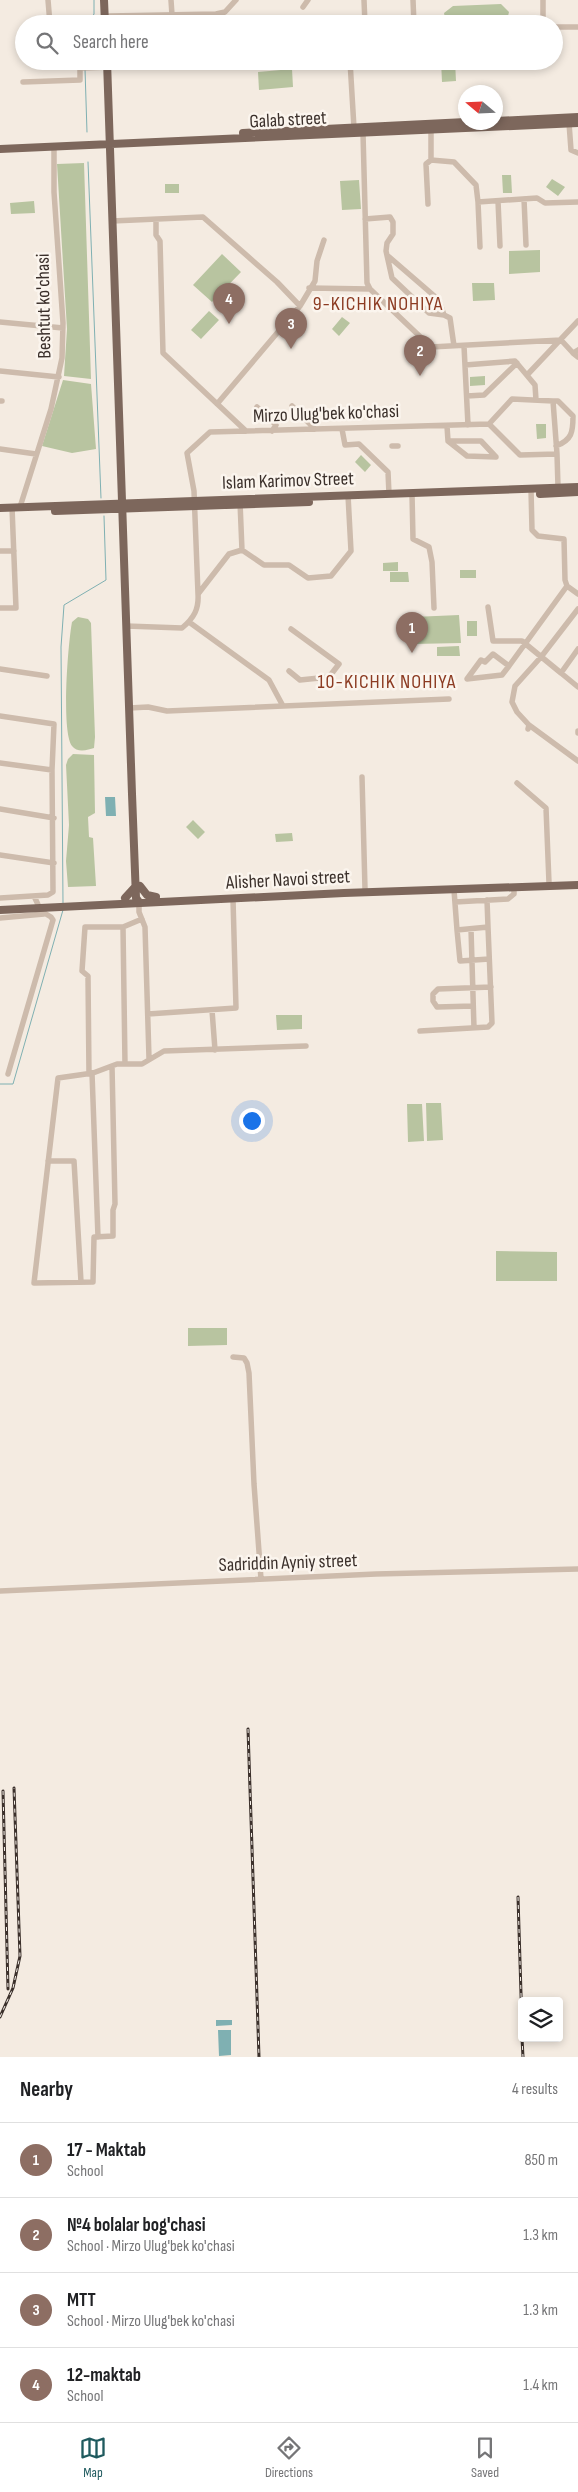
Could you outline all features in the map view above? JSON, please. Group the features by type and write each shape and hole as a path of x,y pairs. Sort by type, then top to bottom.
{"main road":[{"path":"104,0 107,15"},
{"path":"108,15 109,0"},
{"path":"109,70 139,899"},
{"path":"503,120 578,117"},
{"path":"0,145 111,143 130,139 458,122"},
{"name":"Galab street","path":"0,149 578,123"},
{"name":"Islam Karimov Street","path":"531,492 558,487 578,487"},
{"name":"Islam Karimov Street","path":"0,508 578,492"},
{"name":"Islam Karimov Street","path":"348,498 389,494 412,496"},
{"name":"Islam Karimov Street","path":"0,512 15,509"},
{"name":"Alisher Navoi street","path":"0,906 54,905 156,897 315,893 578,882"},
{"name":"Alisher Navoi street","path":"69,904 125,898 233,898 365,889 454,890 578,885"},
{"path":"138,886 147,895 156,897"},
{"path":"125,898 138,886"},
{"name":"Alisher Navoi street","path":"0,910 38,905"}],"street":[{"path":"48,0 49,15"},
{"path":"171,0 172,15 225,12 236,0"},
{"path":"302,7 308,0"},
{"path":"364,0 365,15"},
{"path":"413,0 414,15"},
{"path":"543,0 543,15"},
{"path":"563,27 578,27"},
{"path":"23,82 80,80 80,70"},
{"path":"351,70 354,128"},
{"path":"569,123 571,150 578,153"},
{"path":"431,130 431,160"},
{"path":"363,133 367,283 370,289 431,347 561,340 576,353"},
{"name":"Beshtut ko'chasi","path":"0,608 16,608 15,509 36,454 59,377 63,328 54,192 54,147"},
{"path":"428,204 426,164 431,160 454,162 476,185 480,247"},
{"path":"478,202 537,198 545,203 578,202"},
{"path":"524,199 526,245"},
{"path":"498,201 500,246"},
{"path":"114,220 203,217 277,282 300,306"},
{"path":"365,219 390,217 393,222 393,234 387,243 392,278 429,313 444,315 450,318 454,346"},
{"path":"156,220 156,235 160,241 163,353 246,431"},
{"path":"217,404 300,306 309,288 315,281 317,261 324,240"},
{"path":"388,256 439,300 444,315"},
{"path":"309,288 370,289"},
{"path":"0,322 63,328"},
{"path":"528,374 578,322"},
{"path":"464,346 468,425"},
{"path":"465,365 515,361 528,374 535,385 536,400"},
{"path":"467,396 484,395 517,363"},
{"path":"0,371 59,377"},
{"path":"556,446 566,442 573,433 573,416 558,401 512,400 489,424 520,455 557,454"},
{"path":"553,401 558,487"},
{"path":"292,406 315,429"},
{"path":"258,407 276,425 272,431"},
{"name":"Mirzo Ulug'bek ko'chasi","path":"195,503 187,453 210,432 489,424"},
{"path":"447,426 448,441 467,456 496,457 481,441 448,441"},
{"path":"342,429 345,445 359,444 388,472 389,494"},
{"path":"0,449 36,454"},
{"path":"488,607 493,654 486,662 481,660 467,680 502,675 526,645 567,586 564,539 535,535 532,530 531,492"},
{"path":"412,496 413,539 429,547 432,562 434,608"},
{"path":"242,550 264,565 289,565 308,578 331,576 351,551 348,498"},
{"path":"240,502 242,550"},
{"path":"128,626 182,628 189,622 199,607 195,503"},
{"path":"198,594 229,554 242,550"},
{"path":"0,551 14,551"},
{"path":"567,586 578,594"},
{"path":"578,609 541,657 515,686 512,693 512,702 529,727 578,761"},
{"path":"189,622 268,680 283,706"},
{"path":"289,670 300,680 328,677 339,664 291,628"},
{"path":"493,641 522,641 578,687"},
{"path":"561,673 578,649"},
{"path":"493,654 509,666"},
{"path":"0,669 47,676"},
{"path":"132,708 148,707 168,711 449,699"},
{"path":"0,716 54,724 52,770 54,818 53,892 38,905 0,918"},
{"path":"0,763 52,770"},
{"path":"362,777 365,889"},
{"path":"518,783 546,808 549,882"},
{"path":"0,809 54,818"},
{"path":"0,855 54,864"},
{"path":"455,902 508,899 514,894 514,888"},
{"path":"454,890 459,960 489,959"},
{"path":"0,898 38,905 53,920 8,1074"},
{"path":"148,1014 236,1008 233,898"},
{"path":"139,899 142,919 146,927 150,1058"},
{"path":"420,1031 490,1026 487,900"},
{"path":"98,1237 90,1074 88,976 82,971 85,927 123,927 142,919"},
{"path":"123,927 126,1064"},
{"path":"456,930 488,927"},
{"path":"471,928 474,1028"},
{"path":"473,1006 438,1007 432,998 434,991 438,989 490,987"},
{"path":"212,1010 215,1050"},
{"path":"112,1066 115,1204 112,1210 113,1236 94,1237 93,1282 34,1283 58,1078 90,1074 112,1066 142,1064 164,1052 306,1046"},
{"path":"48,1161 74,1161 81,1282"},
{"path":"233,1358 244,1358 248,1364 261,1579"},
{"name":"Sadriddin Ayniy street","path":"0,1590 261,1579 578,1569"}],"green space":[{"path":"501,4 509,12 508,15 444,15 444,13 453,6"},
{"path":"292,70 293,87 259,90 258,72"},
{"path":"441,70 455,70 456,81 442,82"},
{"path":"84,163 91,379 64,376 67,329 57,164"},
{"path":"502,175 511,175 512,193 503,193"},
{"path":"552,179 565,187 558,196 546,187"},
{"path":"359,180 361,209 342,210 340,181"},
{"path":"165,184 179,184 179,193 165,193"},
{"path":"34,201 35,213 11,214 10,203"},
{"path":"540,250 540,272 509,274 509,251"},
{"path":"222,254 241,272 212,302 193,285"},
{"path":"472,283 494,283 495,300 473,301"},
{"path":"209,311 219,320 201,339 191,330"},
{"path":"342,317 350,323 339,336 332,329"},
{"path":"485,376 485,385 470,386 470,377"},
{"path":"63,380 91,384 96,449 72,453 42,446"},
{"path":"536,424 546,424 546,438 537,439"},
{"path":"361,455 371,465 365,472 355,462"},
{"path":"398,562 398,571 383,571 383,563"},
{"path":"460,570 476,570 476,578 460,578"},
{"path":"390,572 408,572 409,582 390,582"},
{"path":"459,615 461,643 414,644 413,617"},
{"path":"78,617 88,619 91,623 95,737 94,748 89,750 77,750 72,746 67,723 67,667 70,633 72,622"},
{"path":"467,621 477,621 477,636 467,636"},
{"path":"459,646 460,656 437,656 437,647"},
{"path":"73,754 94,755 95,813 88,817 89,837 93,838 96,886 68,887 66,861 69,825 66,765 68,759"},
{"path":"193,820 205,832 198,839 186,827"},
{"path":"292,833 293,841 276,842 275,834"},
{"path":"276,1015 302,1015 302,1029 277,1030"},
{"path":"426,1103 441,1103 443,1140 427,1141"},
{"path":"407,1104 422,1104 424,1141 408,1142"},
{"path":"496,1251 557,1252 557,1281 496,1281"},
{"path":"188,1328 227,1328 227,1345 188,1346"}],"water":[{"path":"105,797 115,797 116,816 106,816"},
{"path":"216,2020 232,2020 232,2025 216,2026"},
{"path":"218,2030 231,2030 231,2055 219,2056"}],"waterway":[{"path":"93,15 94,0"},
{"path":"85,70 87,132"},
{"path":"88,162 101,498"},
{"path":"63,903 61,647 64,605 106,580 104,516"},
{"path":"0,1084 13,1084 63,910"}],"railway":[{"path":"248,1729 259,2057"},
{"path":"0,2017 13,1988 20,1956 14,1788"},
{"path":"3,1791 8,1989"},
{"path":"518,1897 521,1997"},
{"path":"522,2042 523,2057"}],"place":[{"name":"12-maktab","path":"229,324"},
{"name":"MTT","path":"291,349"},
{"name":"№4 bolalar bog'chasi","path":"420,376"},
{"name":"17 - Maktab","path":"412,653"}],"district":[{"name":"9-KICHIK NOHIYA","path":"378,304"},
{"name":"10-KICHIK NOHIYA","path":"387,682"}]}
